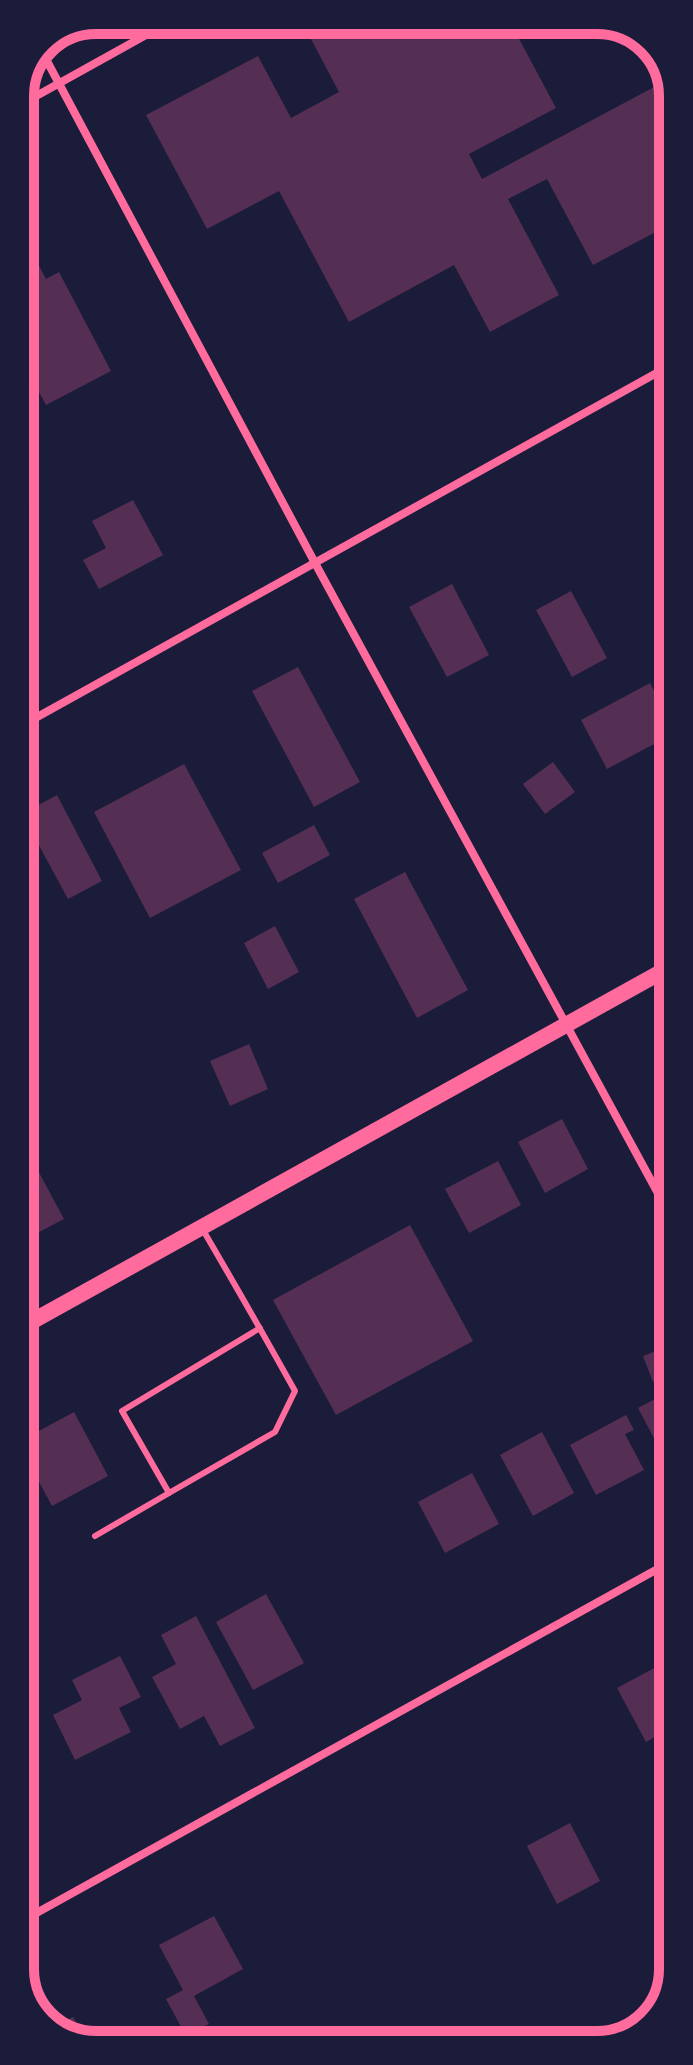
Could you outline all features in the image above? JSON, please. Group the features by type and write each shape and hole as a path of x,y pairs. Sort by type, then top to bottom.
{"main road":[{"path":"34,1320 659,973"}],"street":[{"path":"34,97 148,34"},
{"path":"46,60 315,563 659,1195"},
{"path":"34,719 659,372"},
{"path":"34,1914 659,1568"}],"lane":[{"path":"95,1536 275,1432 295,1391 201,1227"},
{"path":"169,1493 122,1411 260,1328"}],"building":[{"path":"308,34 516,34 556,108 469,154 482,179 658,85 659,230 593,265 547,179 508,199 559,295 490,332 454,265 349,322 279,191 207,229 146,115 258,56 291,118 339,92"},
{"path":"34,256 46,279 59,272 111,371 46,405 34,383"},
{"path":"133,500 163,555 99,589 83,560 106,548 92,521"},
{"path":"452,584 489,655 447,677 409,607"},
{"path":"571,591 607,658 572,677 536,610"},
{"path":"298,667 360,782 314,807 252,691"},
{"path":"650,683 659,701 659,741 607,769 581,720"},
{"path":"553,762 575,792 545,814 523,784"},
{"path":"184,764 241,870 150,918 94,812"},
{"path":"57,795 102,881 68,899 34,836 34,807"},
{"path":"314,825 330,855 278,883 262,853"},
{"path":"405,872 468,990 417,1018 354,899"},
{"path":"275,926 299,972 268,989 244,943"},
{"path":"249,1044 268,1089 230,1106 210,1061"},
{"path":"562,1119 588,1169 545,1193 518,1142"},
{"path":"498,1161 521,1205 469,1233 445,1189"},
{"path":"34,1163 64,1219 34,1235"},
{"path":"410,1225 473,1341 336,1415 273,1300"},
{"path":"659,1350 659,1380 653,1382 643,1356"},
{"path":"659,1397 659,1448 638,1408"},
{"path":"74,1412 108,1476 52,1506 34,1472 34,1434"},
{"path":"626,1415 634,1430 625,1434 644,1470 596,1495 570,1445"},
{"path":"542,1432 574,1493 533,1516 500,1455"},
{"path":"472,1473 499,1524 445,1553 418,1502"},
{"path":"266,1594 304,1663 253,1690 216,1622"},
{"path":"196,1616 255,1728 220,1746 204,1716 180,1729 152,1677 176,1664 161,1635"},
{"path":"120,1656 141,1697 119,1708 131,1732 75,1760 53,1715 82,1700 72,1680"},
{"path":"659,1666 659,1735 646,1742 617,1688"},
{"path":"570,1823 600,1881 557,1904 527,1846"},
{"path":"214,1916 243,1969 194,1996 209,2024 196,2031 183,2031 166,1999 183,1990 159,1945"},
{"path":"73,2017 80,2029 76,2028 63,2022"}]}
